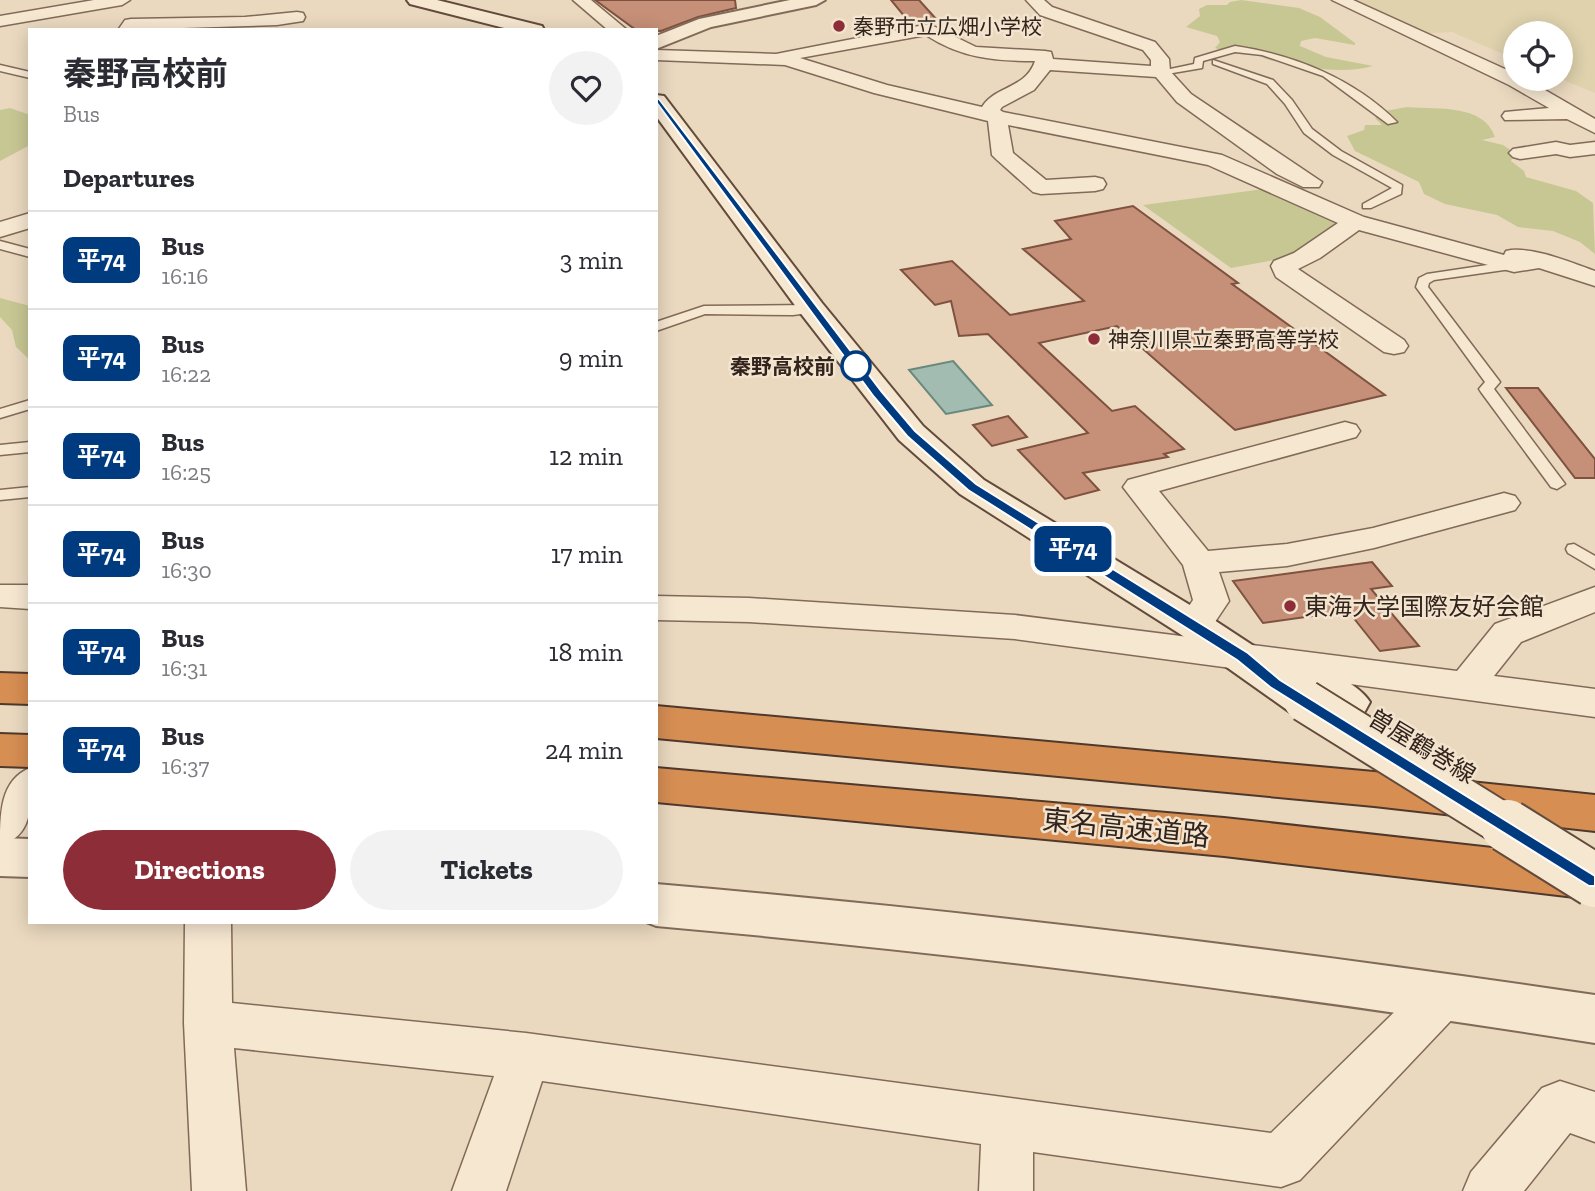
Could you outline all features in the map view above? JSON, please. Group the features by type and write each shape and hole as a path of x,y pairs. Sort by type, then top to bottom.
{"highway":[{"path":"0,688 28,689"},
{"path":"658,722 1320,783 1595,813"},
{"path":"0,750 28,751"},
{"name":"東名高速道路","path":"658,785 792,795 1160,831 1482,864 1595,880"}],"main road":[{"path":"416,0 527,28"},
{"path":"658,42 706,23 816,0"},
{"name":"曽屋鶴巻線","path":"658,103 812,309 911,433 972,487 1194,625 1275,683 1595,880"},
{"name":"曽屋鶴巻線","path":"1242,657 1308,679 1595,850"},
{"path":"0,856 28,858"},
{"path":"658,905 865,922 1444,995 1595,1018"}],"street":[{"path":"0,20 122,0"},
{"path":"236,24 254,0"},
{"path":"581,0 616,28"},
{"path":"1034,0 1046,10 1149,46 1160,59 1161,72 1184,98 1285,169 1362,214"},
{"path":"1340,0 1517,81 1595,127"},
{"path":"39,28 104,4"},
{"path":"128,28 131,24 236,24 297,17"},
{"path":"778,59 787,55 929,29 950,44 972,53 1045,55 1044,64 1033,83 1018,94 994,103 989,112 997,117 1003,155 1041,187 1095,184"},
{"path":"658,55 778,59 997,117 1214,160 1362,214 1420,226 1524,264 1552,264 1595,279"},
{"path":"1044,64 1161,72"},
{"path":"1512,116 1572,113"},
{"path":"1520,153 1556,148 1570,151 1595,148"},
{"path":"1362,214 1299,262 1283,266 1285,272 1394,346"},
{"path":"0,230 28,221"},
{"path":"1338,308 1363,303 1366,294"},
{"path":"1194,625 1211,601 1199,564 1139,487 1345,431"},
{"path":"1199,564 1287,555 1374,538 1504,503"},
{"path":"0,596 28,597"},
{"path":"1467,685 1508,633 1595,599"},
{"path":"658,608 749,610 1015,627 1595,703"},
{"path":"0,828 28,787"},
{"path":"208,924 208,1023 219,1191"},
{"path":"208,1023 526,1056 1281,1161 1444,995"},
{"path":"479,1191 526,1056"},
{"path":"1490,1191 1560,1105 1595,1116"},
{"path":"1006,1191 1007,1123"}],"lane":[{"path":"1161,72 1199,66 1198,60 1235,49 1254,51 1326,74 1392,122"},
{"path":"1216,62 1270,82 1289,102 1308,131 1336,153 1398,187 1397,192 1362,214"},
{"path":"0,68 28,75"},
{"path":"0,246 28,253"},
{"path":"1524,264 1431,277 1423,281 1422,287 1493,382 1486,389 1557,484"},
{"path":"658,326 704,310 812,309"},
{"path":"0,414 28,405"},
{"path":"0,450 28,447"},
{"path":"0,495 28,492"},
{"path":"1574,549 1595,564"}],"shaded area":[{"path":"1347,0 1595,0 1595,93 1573,84 1573,21 1503,21 1503,54 1452,32 1417,34"},
{"path":"953,361 992,405 946,414 909,370"}],"green space":[{"path":"1241,0 1299,8 1320,17 1355,45 1315,38 1301,41 1300,46 1326,57 1373,66 1349,70 1324,69 1271,60 1248,52 1223,51 1215,48 1220,42 1217,36 1186,27 1200,16 1199,9 1207,5 1227,5"},
{"path":"1407,107 1458,110 1480,118 1489,126 1495,137 1482,140 1503,145 1515,153 1511,161 1524,171 1526,177 1576,191 1593,203 1595,254 1580,242 1553,231 1518,227 1497,215 1445,204 1424,194 1419,182 1355,151 1347,136 1364,130 1365,125 1382,125 1375,118 1385,111"},
{"path":"10,108 28,114 28,146 0,161 0,110"},
{"path":"1264,189 1341,222 1291,257 1231,268 1143,205"},
{"path":"0,298 28,305 28,358 16,347 12,330 0,317"}],"building":[{"path":"595,0 735,0 736,8 698,17 661,31 658,28 633,28"},
{"path":"891,0 919,0 937,20 909,22"},
{"path":"1133,206 1238,283 1232,284 1385,395 1235,430 1117,326 1039,343 1112,411 1135,406 1184,449 1164,454 1168,457 1083,473 1099,490 1065,499 1018,450 1088,433 988,334 959,336 951,301 935,305 901,270 952,261 1010,315 1084,301 1023,249 1071,239 1055,221"},
{"path":"1506,388 1538,388 1595,459 1595,478 1575,478"},
{"path":"1008,416 1027,437 992,446 973,425"},
{"name":"東海大学国際友好会館","path":"1372,562 1392,586 1371,589 1419,646 1380,651 1348,611 1263,623 1233,581"}],"bus line":[{"name":"平74","path":"658,104 878,394 911,433 972,487 1242,657 1275,683 1595,881"}],"place":[{"name":"秦野市立広畑小学校","path":"839,26"},
{"name":"神奈川県立秦野高等学校","path":"1094,339"},
{"name":"秦野高校前","path":"856,366"},
{"name":"東海大学国際友好会館","path":"1290,606"}]}
